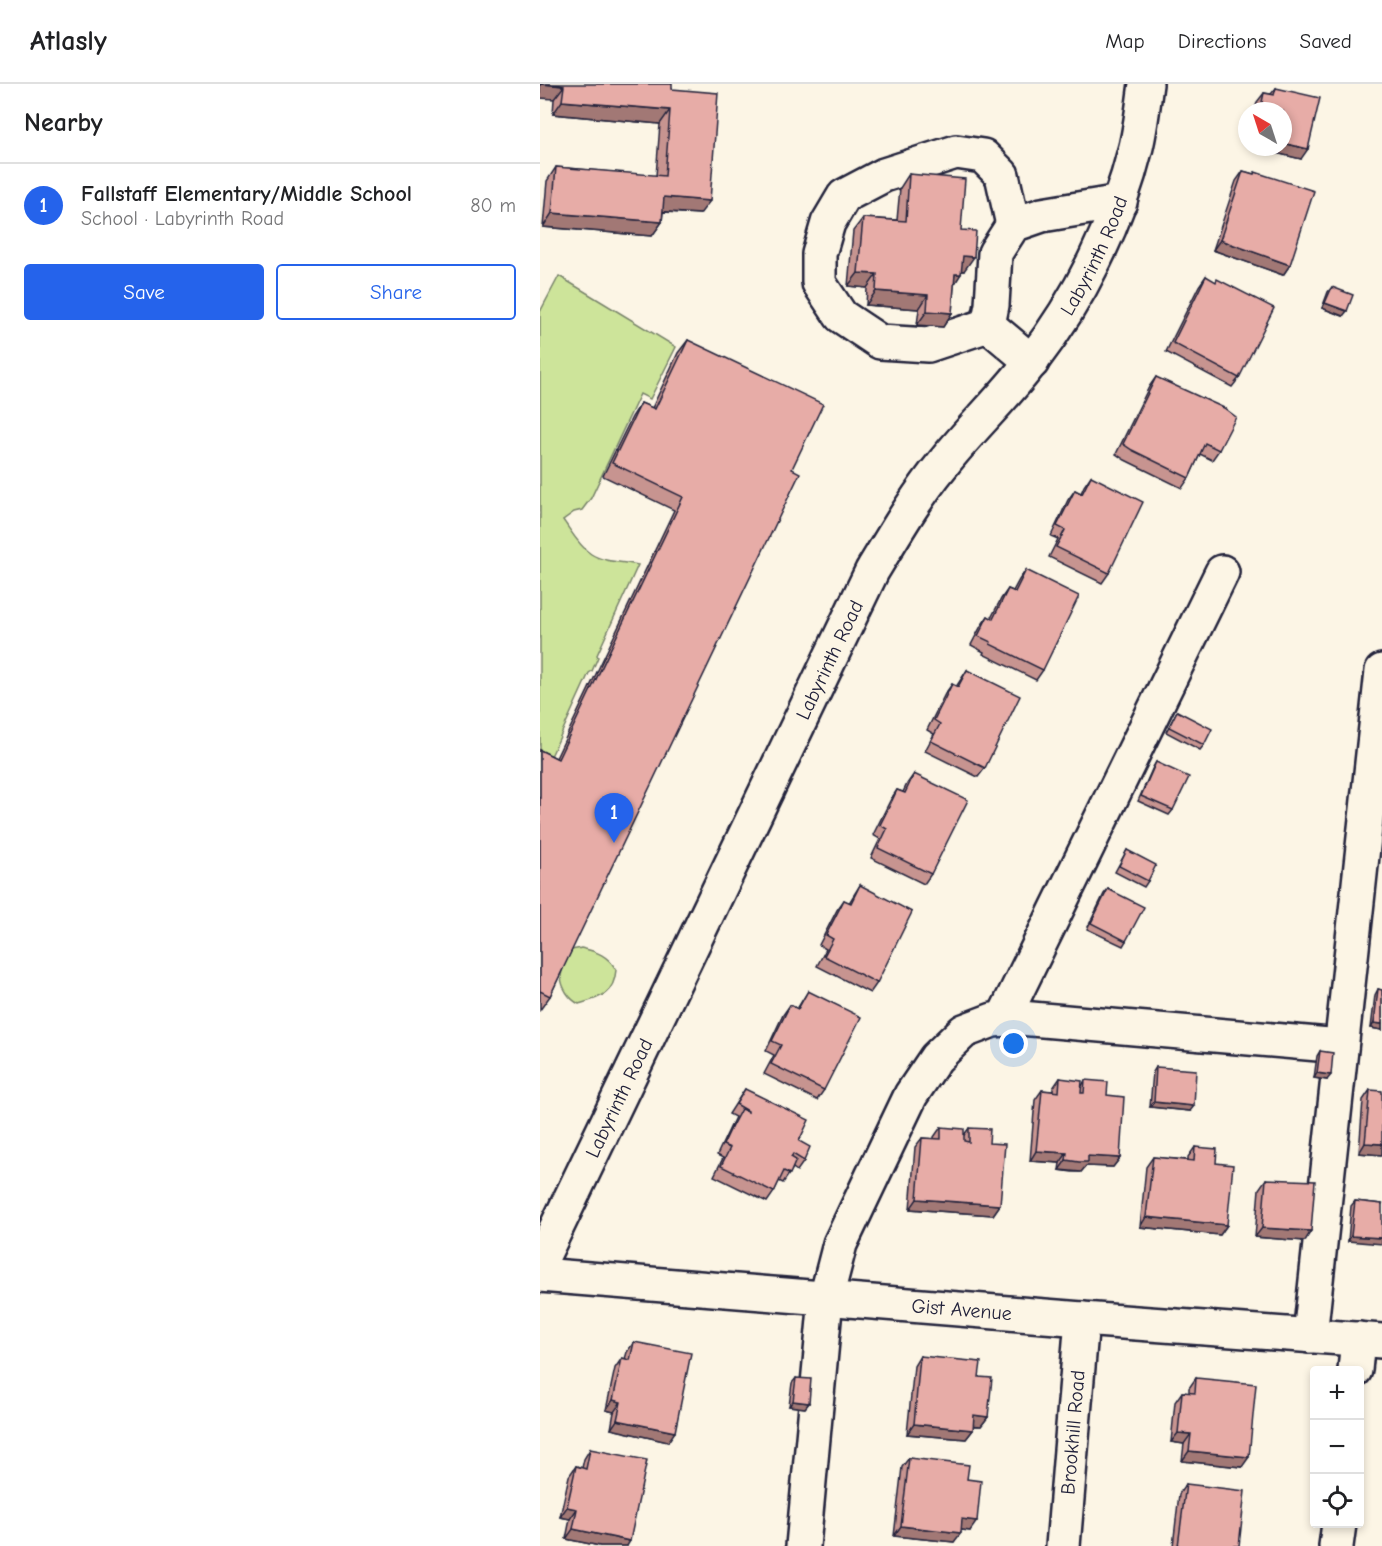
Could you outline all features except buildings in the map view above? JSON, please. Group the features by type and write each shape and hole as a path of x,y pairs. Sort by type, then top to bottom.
{"street":[{"name":"Labyrinth Road","path":"540,1262 872,571 907,513 942,465 1032,362 1065,313 1095,260 1120,202 1136,146 1146,84"},
{"path":"988,326 928,345 880,342 841,316 819,283 819,254 828,223 844,196 884,175 956,152 983,156 1002,175 1013,225"},
{"path":"988,326 992,305 995,253 1013,225 1042,215 1120,202"},
{"path":"988,326 1032,362"},
{"path":"1003,1019 1222,572"},
{"path":"1310,1336 1382,671"},
{"path":"803,1546 826,1298 840,1244 911,1095 936,1058 964,1030 993,1020 1020,1018 1341,1046"},
{"name":"Gist Avenue","path":"540,1275 1310,1336 1365,1350"},
{"name":"Brookhill Road","path":"1063,1546 1082,1319"},
{"path":"1336,1546 1338,1528"}],"green space":[{"path":"559,276 676,347 650,399 640,394 591,498 582,510 574,512 563,520 579,543 596,557 638,565 592,671 589,673 547,765 540,761 540,312"},
{"path":"581,948 602,955 616,970 609,990 599,997 579,1004 567,993 561,977 570,952"}],"place":[{"name":"Fallstaff Elementary/Middle School","path":"614,843"}]}
